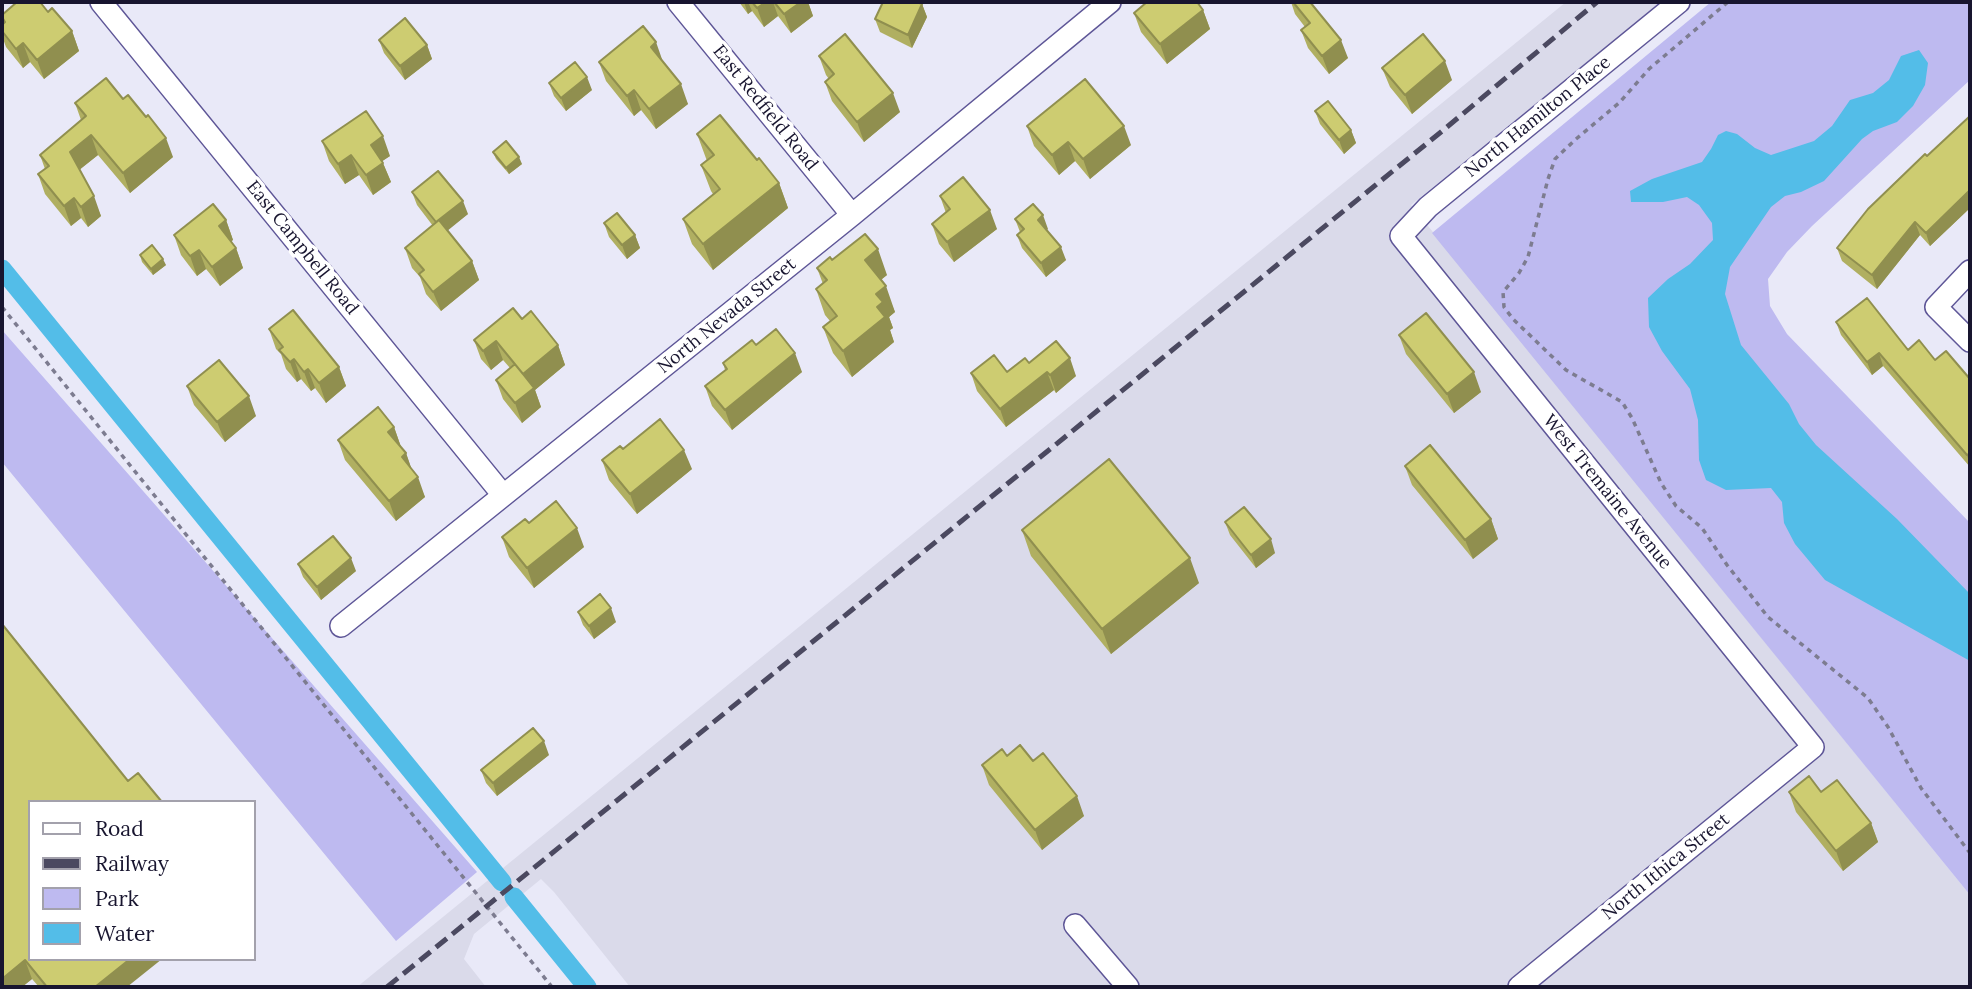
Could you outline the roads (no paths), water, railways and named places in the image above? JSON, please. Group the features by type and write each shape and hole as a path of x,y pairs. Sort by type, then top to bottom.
{"street":[{"name":"East Campbell Road","path":"101,2 503,495"},
{"name":"East Redfield Road","path":"678,2 852,215"},
{"name":"North Nevada Street","path":"341,626 852,215 1110,2"},
{"name":"North Hamilton Place","path":"1401,236 1428,207 1679,2"},
{"name":"West Tremaine Avenue","path":"1401,236 1813,747"},
{"path":"1970,271 1936,307 1970,341"},
{"name":"North Ithica Street","path":"1519,987 1813,747"},
{"path":"1075,925 1128,987"}],"water":[{"path":"1919,50 1928,63 1925,85 1913,106 1897,122 1873,131 1862,139 1824,181 1785,196 1771,207 1730,267 1725,294 1741,345 1789,404 1799,424 1816,445 1897,519 1970,594 1970,661 1825,580 1795,544 1784,523 1782,502 1771,488 1726,490 1706,480 1699,460 1698,420 1690,389 1662,351 1649,327 1648,298 1668,279 1690,264 1713,240 1712,223 1699,205 1687,197 1663,202 1631,202 1630,191 1652,179 1702,162 1718,135 1726,131 1737,134 1755,148 1771,155 1814,141 1832,126 1850,100 1873,93 1889,80 1901,56"}],"waterway":[{"path":"2,269 502,882"},
{"path":"514,897 587,987"}],"railway":[{"path":"387,987 1441,132 1597,2"}]}
